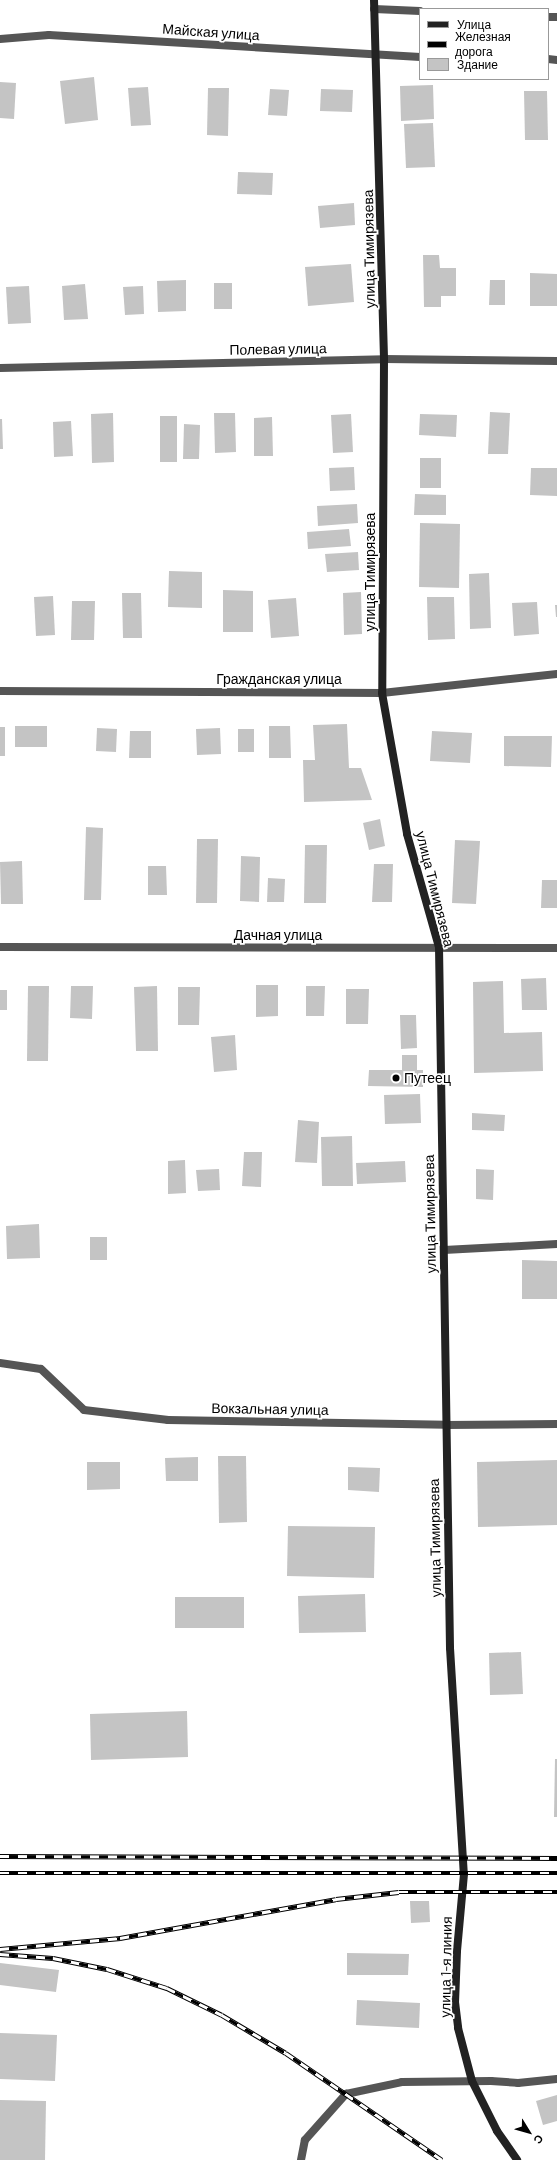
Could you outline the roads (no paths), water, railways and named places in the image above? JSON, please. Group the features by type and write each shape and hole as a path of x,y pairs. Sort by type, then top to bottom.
{"main road":[{"name":"улица Тимирязева","path":"374,0 377,56 384,359 382,693 407,834 439,947 450,1648 463,1858"},
{"name":"улица 1-я линия","path":"463,1858 456,2002 458,2028 472,2081 497,2131 517,2160"}],"street":[{"path":"374,9 419,11"},
{"name":"Майская улица","path":"0,39 49,35 377,56 419,57"},
{"name":"Полевая улица","path":"0,368 384,359 557,361"},
{"name":"Гражданская улица","path":"0,691 382,693 557,674"},
{"name":"Дачная улица","path":"0,947 557,948"},
{"path":"444,1250 557,1244"},
{"name":"Вокзальная улица","path":"0,1363 41,1368 84,1410 168,1420 446,1425 557,1424"},
{"path":"302,2160 305,2140 346,2094 402,2082 472,2081 518,2083 557,2079"}],"railway":[{"path":"0,1856 557,1858"},
{"path":"0,1873 557,1873"},
{"path":"0,1949 120,1938 336,1899 399,1892 557,1892"},
{"path":"0,1954 53,1958 107,1969 167,1988 222,2015 286,2053 442,2160"}],"place":[{"name":"Путеец","path":"396,1078"}]}
